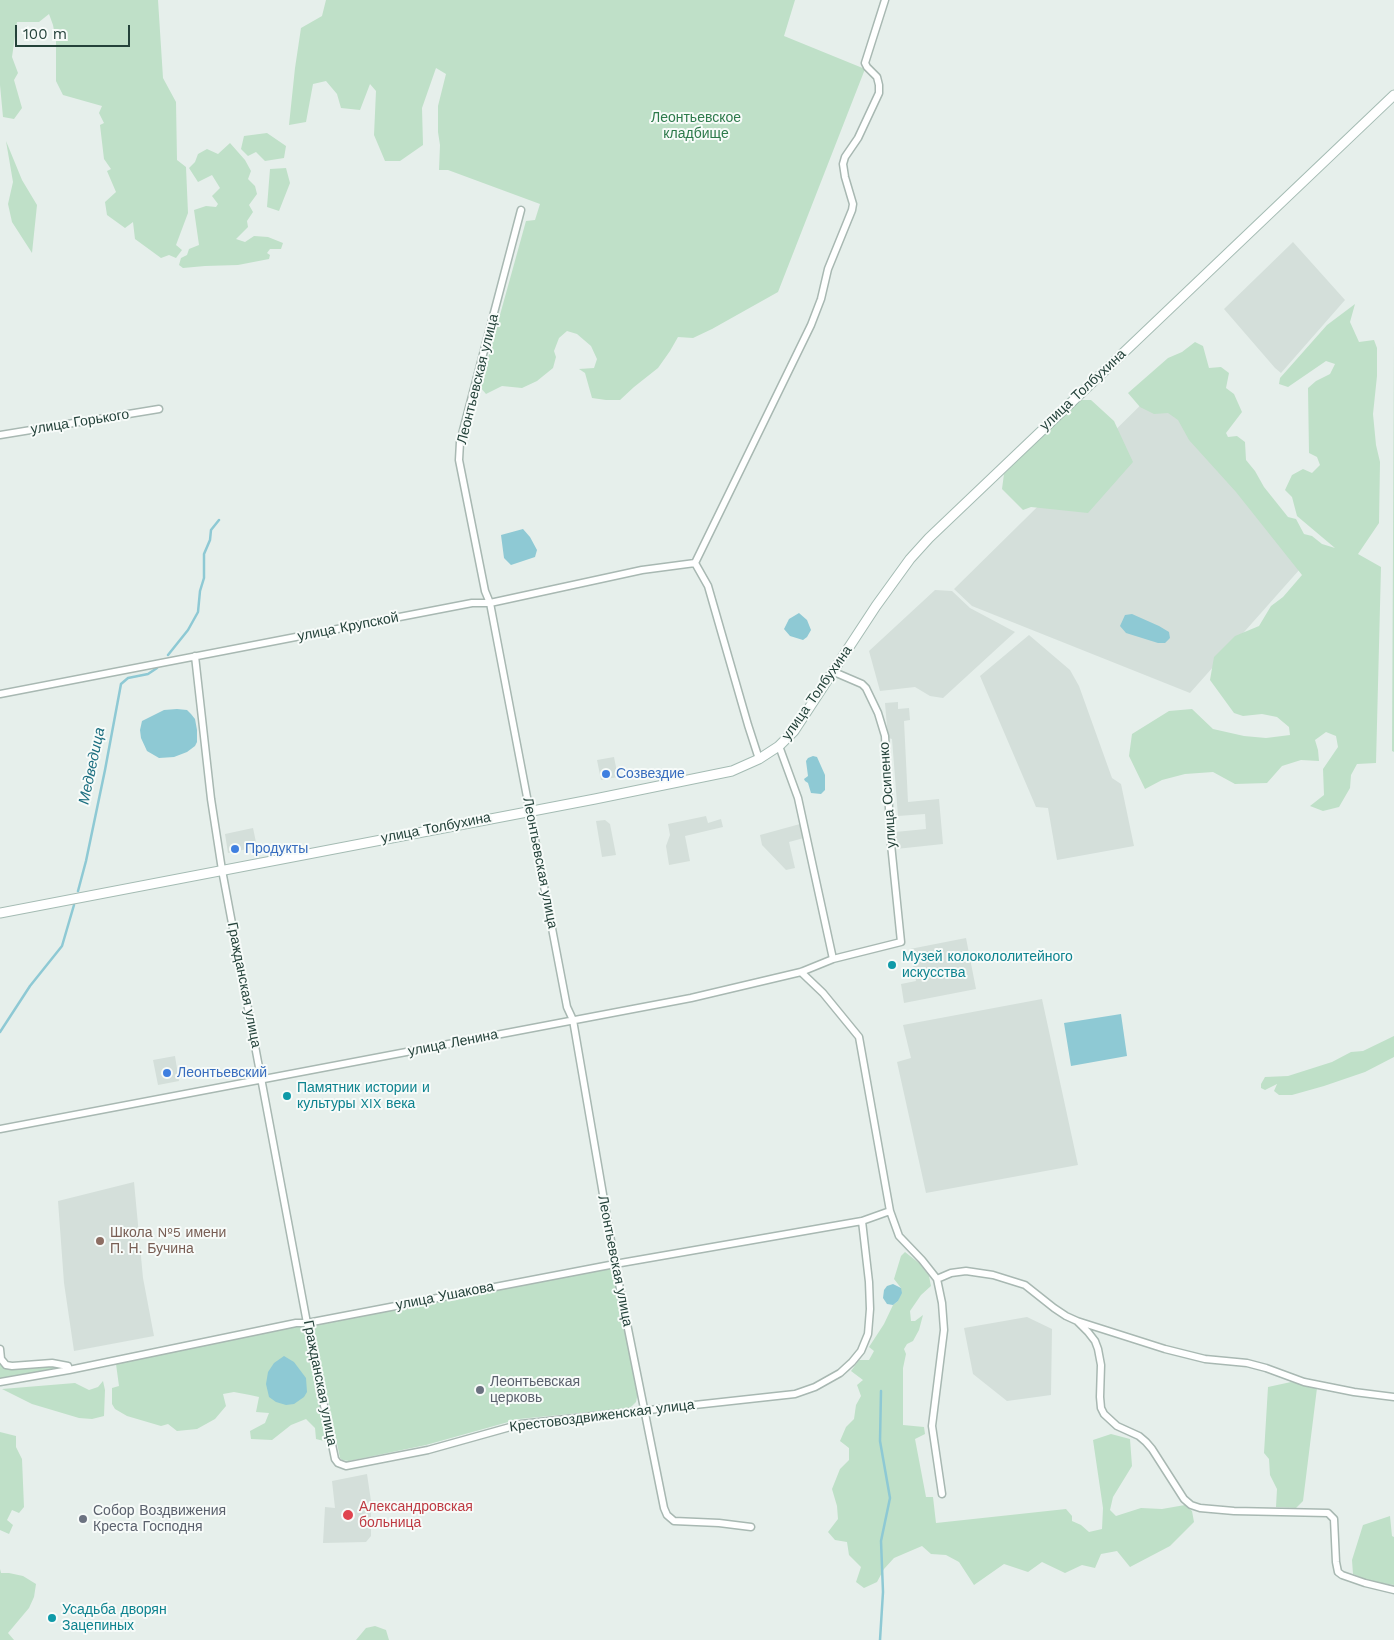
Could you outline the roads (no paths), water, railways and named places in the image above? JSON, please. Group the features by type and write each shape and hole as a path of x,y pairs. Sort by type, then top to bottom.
{"main road":[{"name":"улица Толбухина","path":"0,913 732,771 760,759 779,746 794,731 881,598 910,558 929,538 1394,95"}],"street":[{"path":"760,759 748,725 708,586 695,563 811,324 828,269 852,210 853,204 843,164 844,157 858,138 879,93 878,77 865,63 884,0"},
{"name":"Леонтьевская улица","path":"522,210 460,442 459,460 485,591 490,603 567,1007 573,1020 615,1264 664,1508 670,1519 674,1521 720,1523 751,1528"},
{"name":"улица Горького","path":"0,435 159,409"},
{"name":"улица Крупской","path":"0,694 472,603 490,603 642,570 695,563"},
{"name":"Гражданская улица","path":"195,656 211,799 222,870 263,1079 307,1323 335,1459"},
{"name":"улица Осипенко","path":"834,672 862,684 866,688 883,728 891,844 901,942"},
{"path":"779,746 798,798 833,959"},
{"name":"улица Ленина","path":"0,1129 691,998 800,972 833,959 901,942"},
{"path":"800,972 823,992 859,1037 890,1211 899,1236 937,1279 942,1303 943,1336 932,1426 942,1494"},
{"name":"улица Ушакова","path":"0,1382 69,1370 296,1323 307,1323 615,1264 862,1222 890,1211"},
{"name":"Крестовоздвиженская улица","path":"335,1459 338,1464 346,1466 428,1450 522,1424 795,1394 815,1387 840,1373 861,1351 868,1334 870,1323 869,1282 862,1222"},
{"path":"937,1279 951,1273 966,1271 986,1273 1016,1281 1032,1289 1054,1308 1077,1321 1165,1349 1189,1355 1247,1363 1304,1382 1354,1392 1394,1397"},
{"path":"1077,1321 1095,1341 1098,1349 1101,1366 1100,1398 1104,1414 1117,1426 1140,1436 1146,1442 1184,1499 1191,1505 1200,1508 1234,1511 1328,1513 1334,1519 1338,1572 1365,1583 1394,1590"},
{"path":"0,1349 1,1359 6,1365 52,1364 68,1366 69,1370"}],"water":[{"path":"523,529 537,550 535,557 511,565 504,558 501,535"},
{"path":"799,613 807,620 811,630 803,640 790,636 784,629 789,619"},
{"path":"1132,614 1169,632 1170,638 1165,643 1158,643 1126,633 1120,626 1125,615"},
{"path":"164,710 187,710 195,719 197,742 187,752 174,757 159,758 147,751 141,738 142,721"},
{"path":"813,756 817,757 825,775 825,790 821,794 811,793 808,783 804,779 808,776 806,761"},
{"path":"1121,1014 1127,1056 1071,1066 1064,1023"},
{"path":"893,1284 901,1288 902,1293 898,1301 893,1305 887,1304 883,1298 884,1290 887,1286"},
{"path":"284,1356 294,1362 306,1378 307,1392 304,1397 294,1404 286,1405 276,1402 269,1397 266,1384 268,1372 274,1363"}],"waterway":[{"name":"Медведица","path":"168,655 188,630 198,612 200,591 204,578 204,554 210,540 211,530 219,520"},
{"name":"Медведица","path":"78,891 105,770 121,684 128,678 148,674 157,668"},
{"name":"Медведица","path":"0,1032 30,986 62,946 74,905"},
{"path":"880,1640 883,1592 881,1541 890,1498 880,1441 881,1391"}],"place":[{"name":"Созвездие","path":"606,774"},
{"name":"Продукты","path":"235,849"},
{"name":"Музей колокололитейного искусства","path":"892,965"},
{"name":"Леонтьевский","path":"167,1073"},
{"name":"Памятник истории и культуры XIX века","path":"287,1096"},
{"name":"Школа №5 имени П. Н. Бучина","path":"100,1241"},
{"name":"Леонтьевская церковь","path":"480,1390"},
{"name":"Александровская больница","path":"348,1515"},
{"name":"Собор Воздвижения Креста Господня","path":"83,1519"},
{"name":"Усадьба дворян Зацепиных","path":"52,1618"}],"park label":[{"name":"Леонтьевское кладбище","path":"696,126"}]}
